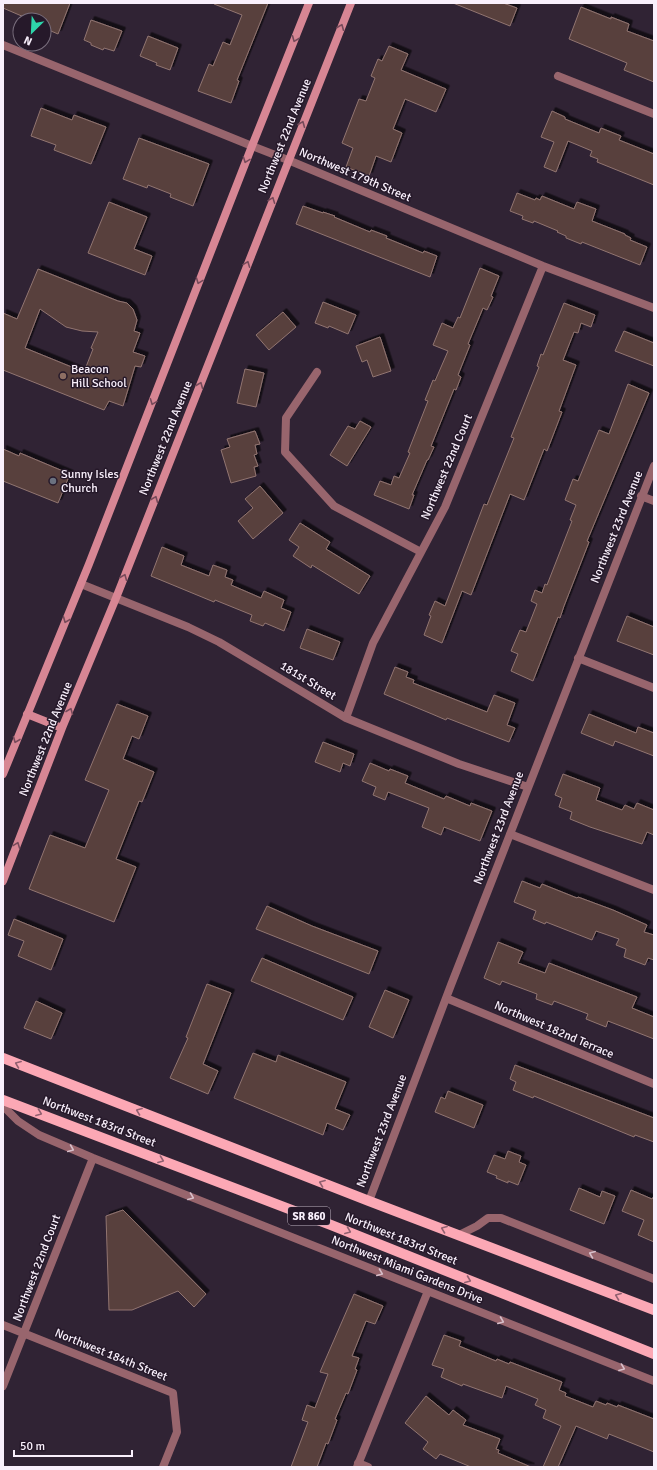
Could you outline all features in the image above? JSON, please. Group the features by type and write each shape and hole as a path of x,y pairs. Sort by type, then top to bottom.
{"main road":[{"name":"Northwest 22nd Avenue","path":"3,774 131,460 252,146 309,3"},
{"name":"Northwest 22nd Avenue","path":"3,881 62,728 116,598 351,3"},
{"path":"27,714 62,728"},
{"name":"Northwest 183rd Street","path":"3,1058 369,1201 654,1310"},
{"name":"Northwest 183rd Street","path":"3,1100 331,1225 654,1354"}],"street":[{"name":"Northwest 179th Street","path":"3,44 543,266 654,308"},
{"path":"558,76 654,114"},
{"name":"Northwest 22nd Court","path":"346,718 373,643 445,507 543,266"},
{"path":"317,372 286,418 284,452 334,506 421,552"},
{"name":"Northwest 23rd Avenue","path":"369,1201 446,998 654,466"},
{"path":"641,496 654,501"},
{"name":"181st Street","path":"81,584 188,627 219,642 346,718 459,764 528,787"},
{"path":"578,658 654,688"},
{"path":"510,834 654,890"},
{"name":"Northwest 182nd Terrace","path":"446,998 654,1084"},
{"name":"Northwest Miami Gardens Drive","path":"3,1106 18,1121 39,1135 93,1158 654,1381"},
{"name":"Northwest 22nd Court","path":"3,1386 93,1158"},
{"path":"459,1235 477,1226 488,1218 501,1218 654,1279"},
{"path":"368,1467 358,1465 428,1292"},
{"name":"Northwest 184th Street","path":"3,1325 173,1393 177,1432 163,1467"}],"building":[{"path":"3,3 70,3 58,34 52,31 52,12 12,12 3,8"},
{"path":"214,3 268,3 237,80 239,81 231,103 198,91 209,64 213,66 223,42 230,45 242,15"},
{"path":"453,3 503,3 517,8 510,26"},
{"path":"581,7 611,19 611,17 629,24 627,31 654,41 654,82 624,70 627,63 569,39"},
{"path":"91,20 122,31 114,51 104,48 103,50 84,40"},
{"path":"148,36 178,48 170,70 156,65 157,63 140,56"},
{"path":"389,46 408,54 401,70 446,89 436,112 405,99 393,129 402,133 391,162 376,156 369,176 346,167 353,148 342,143 359,99 366,101 375,78 371,76 378,59 382,61"},
{"path":"41,108 72,120 74,115 106,127 91,164 54,150 56,145 31,136"},
{"path":"552,111 565,117 565,119 599,133 601,128 621,136 619,140 654,154 654,185 597,162 598,159 590,156 592,151 568,141 556,172 544,167 554,142 541,137"},
{"path":"139,138 209,164 193,206 170,197 171,194 148,185 147,188 123,179"},
{"path":"517,193 535,200 536,198 540,200 542,196 574,209 577,202 596,209 592,221 625,234 631,238 630,240 647,247 640,265 582,242 581,244 566,238 566,236 557,232 558,231 534,221 533,223 522,219 523,216 510,211"},
{"path":"109,202 147,217 134,249 152,256 145,275 88,253"},
{"path":"303,206 335,216 334,217 370,232 371,230 387,236 386,238 423,253 424,251 437,256 430,277 296,224"},
{"path":"480,268 499,276 491,296 493,297 487,310 483,308 468,344 470,345 458,375 461,377 456,390 454,389 431,446 434,447 412,495 414,495 409,509 374,495 380,481 391,485 394,476 399,478 410,453 408,452 428,401 425,400 433,380 435,381 448,351 433,345 442,323 453,328 458,317 460,318"},
{"path":"38,269 118,301 127,303 133,309 137,320 134,331 140,333 133,352 145,356 141,367 135,366 123,406 109,401 104,410 3,370 3,313 17,319","holes":["40,309 66,327 82,331 98,332 91,348 93,349 84,372 25,348"]},
{"path":"323,302 356,315 348,334 329,326 328,328 315,323"},
{"path":"564,303 595,315 591,327 581,323 578,333 574,332 563,360 576,365 559,411 562,412 547,451 544,449 524,500 510,494 471,595 462,591 442,643 424,635 431,616 429,615 435,601 445,606 484,504 487,505 514,438 511,437 539,367 537,366 541,354 543,355"},
{"path":"283,312 296,327 269,350 256,335"},
{"path":"624,331 654,343 654,366 615,351"},
{"path":"380,337 391,371 373,377 367,360 362,362 356,346"},
{"path":"245,369 264,373 256,407 237,403"},
{"path":"628,384 649,393 587,541 589,542 560,618 558,617 533,681 511,671 518,654 511,651 520,630 526,632 537,604 531,601 535,590 542,593 545,584 547,585 572,521 570,520 576,505 565,500 573,479 578,481 599,430 609,434"},
{"path":"360,421 371,427 347,466 330,455 348,426 355,429"},
{"path":"255,431 260,444 255,445 257,454 254,455 258,466 254,467 256,476 231,483 221,450 230,447 227,439"},
{"path":"3,449 19,456 20,453 70,474 58,503 3,481"},
{"path":"260,486 283,513 253,539 238,521 253,508 245,499"},
{"path":"300,523 330,542 326,549 370,576 359,594 312,565 311,568 293,556 299,547 289,540"},
{"path":"162,547 184,556 181,565 209,576 213,565 227,570 225,577 233,580 231,585 261,598 264,591 284,600 281,608 291,612 284,631 265,623 263,626 250,621 252,615 215,600 214,602 151,576"},
{"path":"627,616 654,627 654,655 617,641"},
{"path":"307,629 340,642 333,660 300,648"},
{"path":"395,667 408,672 406,677 414,680 413,683 487,712 494,695 515,703 507,725 515,728 509,742 447,718 446,720 384,694"},
{"path":"117,704 148,716 139,739 132,736 123,759 154,772 142,802 139,801 116,859 136,867 114,922 29,889 50,835 85,848 109,790 85,780"},
{"path":"589,714 636,733 638,727 654,733 654,756 615,741 613,746 581,733"},
{"path":"323,742 354,754 350,766 343,763 340,772 315,762"},
{"path":"370,763 389,771 390,769 408,776 405,783 444,799 446,796 470,806 471,803 492,811 480,841 444,827 441,835 422,827 429,808 388,792 385,800 373,795 376,787 362,781"},
{"path":"563,774 600,788 596,800 622,810 625,805 634,809 637,803 654,810 654,835 647,832 642,844 570,819 572,812 559,807 562,798 555,795"},
{"path":"522,881 540,888 542,884 613,910 647,925 644,932 654,935 654,960 648,958 645,965 624,957 626,949 616,945 619,939 596,931 592,940 546,922 545,924 533,919 536,911 514,902"},
{"path":"267,906 312,926 378,951 369,974 256,929"},
{"path":"14,919 63,939 51,970 18,956 24,941 8,935"},
{"path":"498,942 523,952 518,963 545,973 549,963 637,997 632,1008 654,1017 654,1039 608,1021 606,1027 586,1019 588,1014 554,1001 552,1005 536,999 537,994 502,981 500,985 484,978"},
{"path":"262,958 353,997 343,1020 251,981"},
{"path":"207,984 231,993 203,1064 218,1071 208,1094 170,1078 188,1038 186,1037"},
{"path":"385,990 409,1000 393,1038 369,1027"},
{"path":"36,1001 62,1013 51,1039 24,1028"},
{"path":"253,1053 276,1062 278,1055 346,1082 335,1109 350,1115 343,1130 327,1123 323,1135 234,1098"},
{"path":"515,1065 654,1118 654,1142 635,1135 634,1137 534,1096 533,1098 513,1090 516,1082 510,1079"},
{"path":"448,1091 483,1105 474,1128 435,1112 441,1097 445,1099"},
{"path":"508,1151 521,1156 519,1162 526,1165 518,1185 496,1178 497,1176 487,1172 494,1155 505,1159"},
{"path":"579,1188 600,1197 602,1191 615,1196 604,1224 570,1210"},
{"path":"631,1190 652,1199 654,1196 654,1242 638,1235 644,1220 622,1211"},
{"path":"123,1210 206,1294 194,1307 178,1291 132,1310 109,1310 106,1216"},
{"path":"354,1294 383,1306 375,1324 366,1321 352,1356 359,1358 355,1369 357,1370 348,1394 346,1393 335,1419 337,1420 328,1444 326,1443 317,1467 291,1467 308,1422 302,1420 307,1405 315,1408 328,1374 320,1372"},
{"path":"444,1335 461,1341 459,1346 496,1361 497,1359 509,1364 510,1362 562,1382 559,1390 566,1393 565,1396 593,1407 596,1401 617,1407 618,1405 654,1419 654,1452 609,1434 607,1439 576,1426 558,1467 543,1467 561,1426 543,1418 546,1410 535,1405 538,1399 506,1386 502,1398 463,1384 462,1386 441,1377 444,1369 432,1365"},
{"path":"426,1396 449,1415 453,1410 466,1420 463,1425 500,1439 496,1449 499,1450 498,1453 531,1467 471,1467 440,1454 436,1459 423,1449 428,1442 405,1423"}],"place":[{"name":"Beacon Hill School","path":"63,376"},
{"name":"Sunny Isles Church","path":"53,481"}]}
